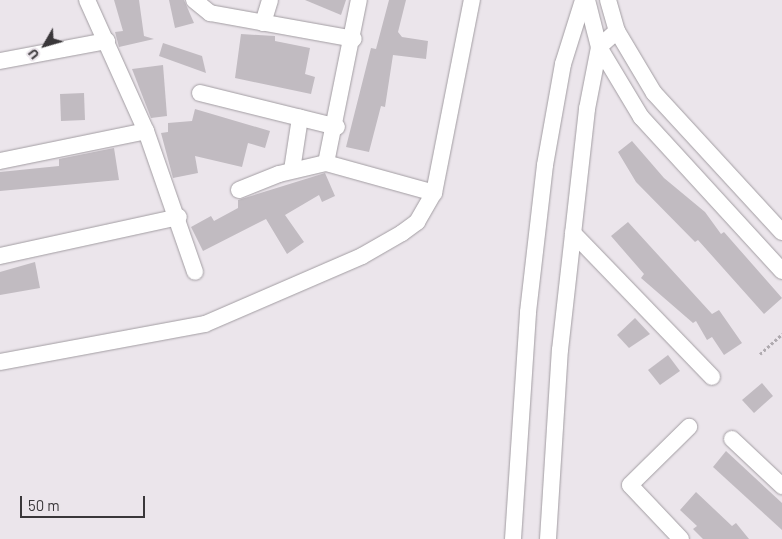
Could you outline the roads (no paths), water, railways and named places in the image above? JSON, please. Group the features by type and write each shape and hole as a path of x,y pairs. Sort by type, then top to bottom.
{"street":[{"path":"87,0 146,131 179,217 195,272"},
{"path":"194,0 210,13 354,39"},
{"path":"263,23 270,0"},
{"path":"326,163 336,127 360,0"},
{"path":"0,362 205,324 387,242 417,222 434,193 472,0"},
{"path":"585,0 599,47 641,117 782,271"},
{"path":"513,539 528,312 545,165 563,64 585,0"},
{"path":"608,0 618,31 654,93 782,232"},
{"path":"548,539 572,232 599,47 618,31"},
{"path":"3,57 107,41"},
{"path":"200,93 336,127"},
{"path":"292,170 300,118"},
{"path":"0,161 146,131"},
{"path":"239,190 292,170 326,163 401,186 434,193"},
{"path":"0,256 179,217"},
{"path":"572,232 712,377"},
{"path":"681,539 630,484 689,427"},
{"path":"732,439 782,486"}]}
